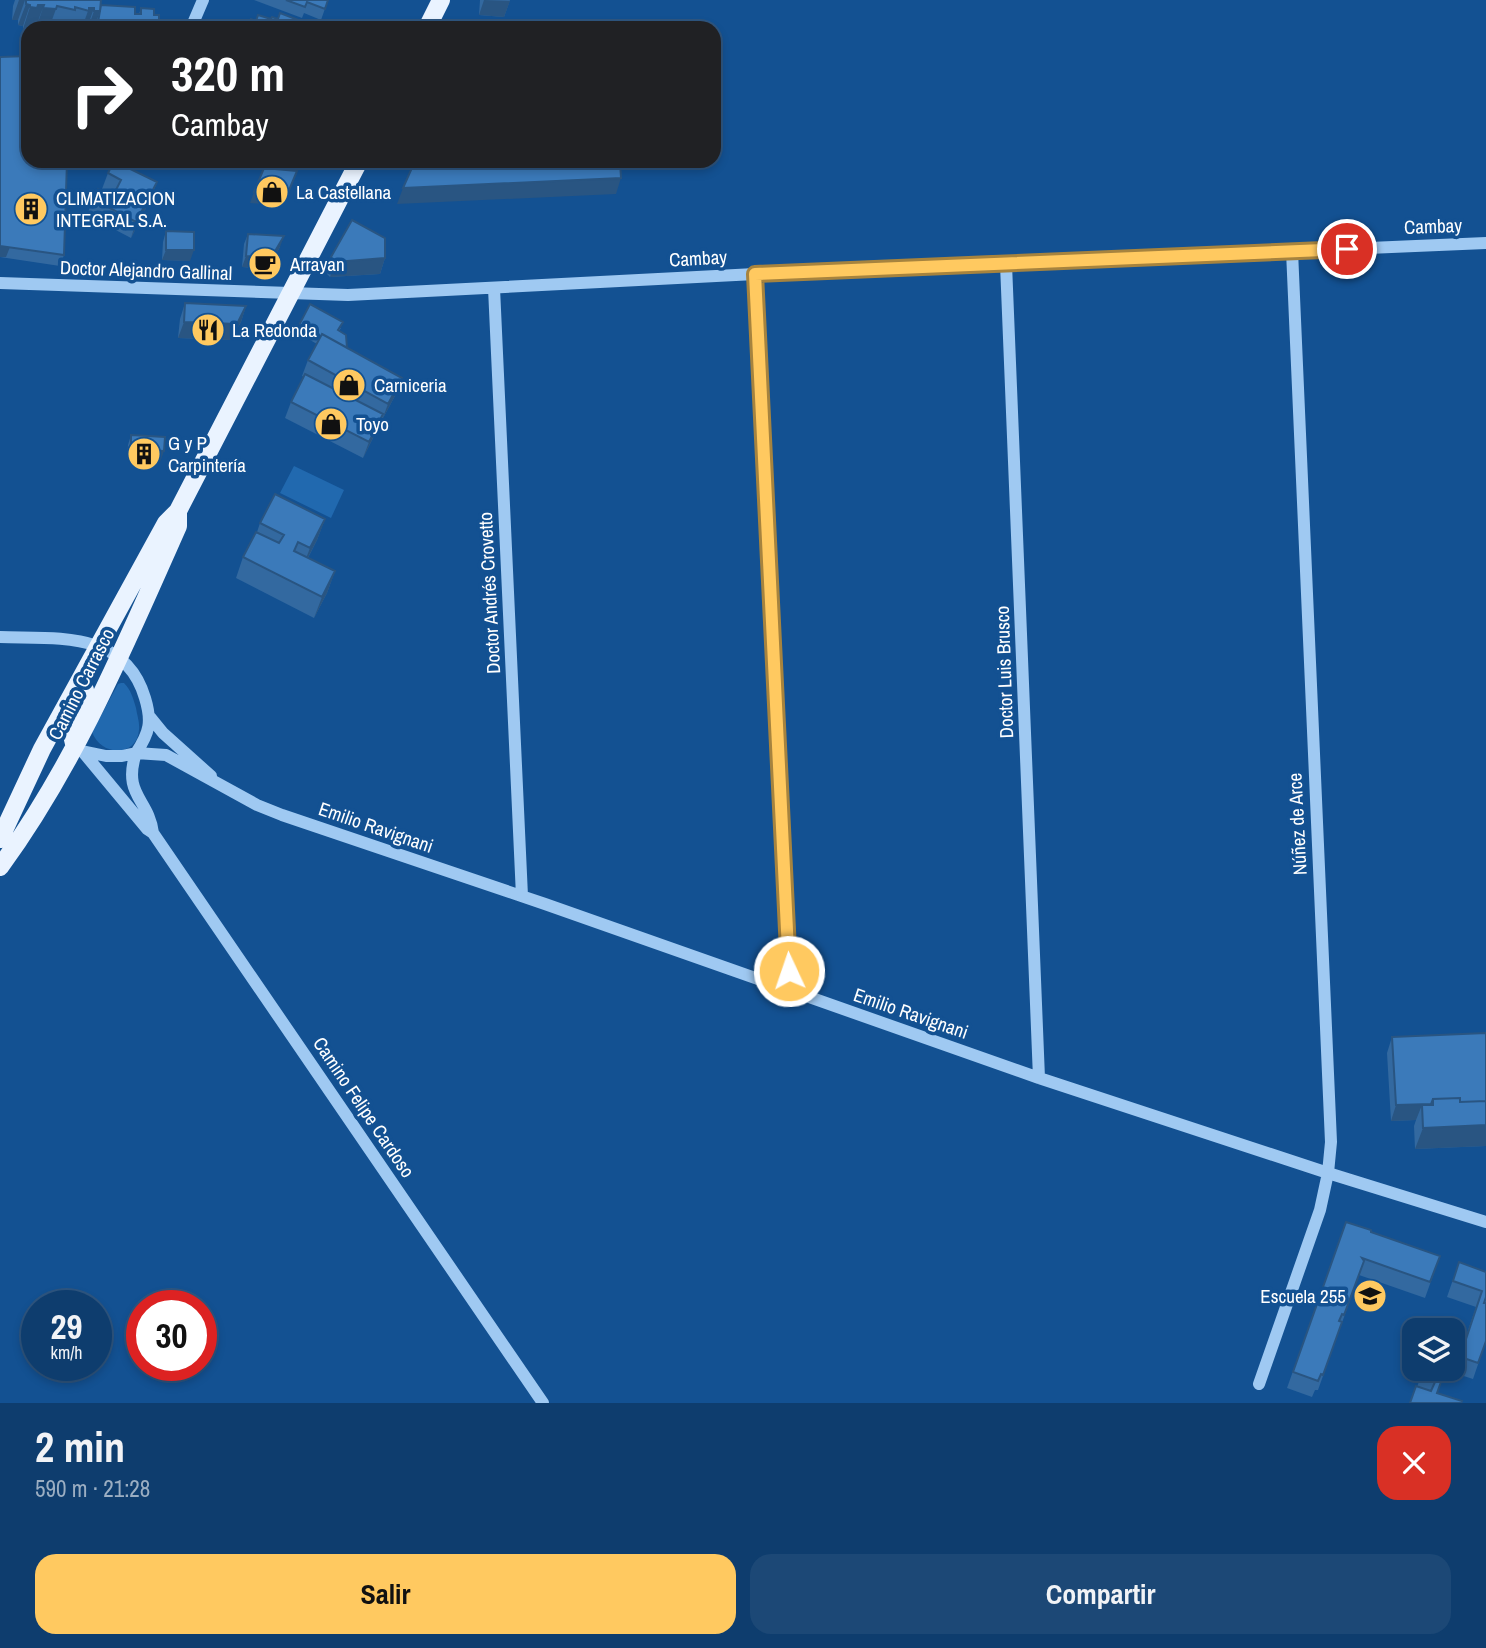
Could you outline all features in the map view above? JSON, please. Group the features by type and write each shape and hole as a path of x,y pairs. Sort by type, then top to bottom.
{"main road":[{"path":"430,21 441,0"},
{"name":"Camino Carrasco","path":"0,839 42,749 166,523 178,511 355,168"},
{"name":"Camino Carrasco","path":"0,867 79,749 178,526 178,511"},
{"path":"79,749 71,738 72,725 99,647"}],"street":[{"path":"194,21 203,0"},
{"name":"Cambay","path":"290,294 348,295 755,274 1486,243"},
{"name":"Núñez de Arce","path":"1259,1384 1320,1210 1331,1142 1292,251"},
{"name":"Doctor Luis Brusco","path":"1006,264 1039,1078"},
{"path":"755,274 789,971 785,990"},
{"name":"Doctor Alejandro Gallinal","path":"0,283 290,294"},
{"name":"Doctor Andrés Crovetto","path":"494,288 522,896"},
{"name":"Emilio Ravignani","path":"0,637 76,639 120,657 141,684 150,717 163,733 209,772 213,779"},
{"path":"136,753 144,741 150,717"},
{"name":"Emilio Ravignani","path":"79,749 122,756 136,753 166,755 257,806 282,815 522,896 1039,1078 1486,1222"},
{"name":"Camino Felipe Cardoso","path":"79,749 147,830 153,833"},
{"name":"Camino Felipe Cardoso","path":"136,753 131,767 133,788 152,825 153,833 543,1403"}],"shaded area":[{"path":"294,466 344,490 331,518 280,493"},
{"path":"124,683 132,694 136,708 139,727 137,739 126,749 110,749 103,746 92,732 118,684"}],"building":[{"path":"26,0 101,0 100,11 89,8 89,11 75,7 75,10 57,6 56,9 43,8 44,5 30,7"},
{"path":"286,0 328,0 325,9 307,2 305,7"},
{"path":"101,5 135,7 135,14 141,14 141,8 154,9 154,15 159,15 159,21 98,21"},
{"path":"280,13 301,21 256,21 258,15 278,19"},
{"name":"CLIMATIZACION INTEGRAL S.A.","path":"21,56 21,168 67,168 64,255 0,246 0,57"},
{"path":"110,168 128,168 157,182 136,222 93,199 98,189 113,196 121,180 108,173"},
{"path":"264,168 297,171 287,195 254,192"},
{"path":"412,168 620,168 621,178 403,188"},
{"path":"352,220 385,238 385,258 335,262 331,257"},
{"path":"166,231 194,232 194,250 166,250"},
{"path":"248,234 284,236 271,258 246,256"},
{"path":"185,303 246,306 237,324 184,322"},
{"path":"310,304 343,322 338,330 346,335 347,348 322,334 319,339 298,327"},
{"path":"322,334 402,378 388,404 308,360"},
{"path":"305,374 383,414 369,442 291,402"},
{"path":"131,435 165,437 164,451 131,449"},
{"path":"275,494 325,519 310,548 298,542 294,551 335,571 322,597 243,557 256,532 279,543 284,535 260,523"},
{"path":"1486,1033 1486,1101 1433,1099 1431,1104 1396,1105 1392,1037"},
{"path":"1460,1098 1460,1102 1486,1101 1486,1125 1423,1128 1422,1105 1433,1105 1433,1099"},
{"path":"1346,1222 1440,1256 1430,1282 1362,1258 1364,1261 1344,1315 1342,1314 1339,1321 1342,1322 1323,1375 1321,1374 1318,1381 1293,1372"},
{"path":"1459,1262 1486,1272 1486,1341 1478,1363 1465,1358 1465,1342 1482,1291 1453,1281"},
{"path":"1432,1381 1441,1381 1437,1393 1462,1401 1461,1403 1410,1403 1416,1386 1431,1391 1435,1382"}],"place":[{"name":"La Castellana","path":"272,192"},
{"name":"CLIMATIZACION INTEGRAL S.A.","path":"31,209"},
{"name":"Arrayan","path":"265,264"},
{"name":"La Redonda","path":"208,330"},
{"name":"Carniceria","path":"349,385"},
{"name":"Toyo","path":"331,424"},
{"name":"G y P Carpintería","path":"144,454"},
{"name":"Escuela 255","path":"1370,1296"}],"route":[{"path":"789,971 755,274 1347,249"}]}
